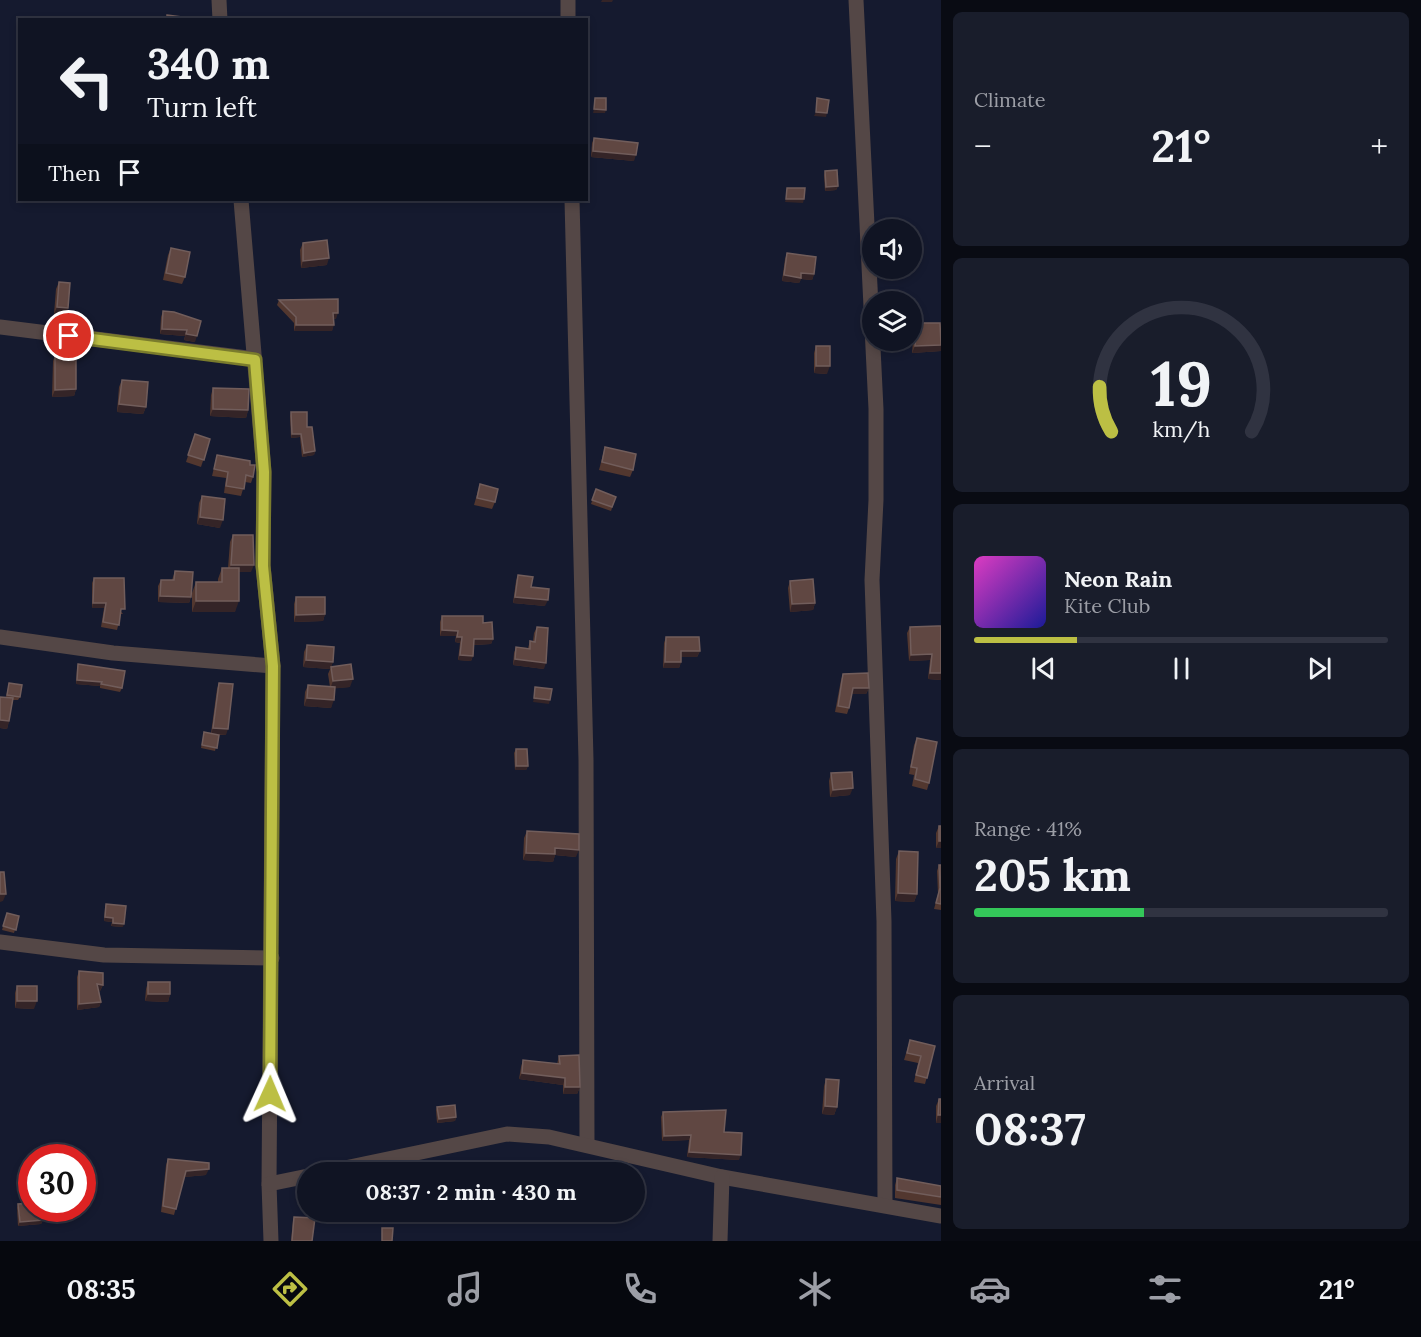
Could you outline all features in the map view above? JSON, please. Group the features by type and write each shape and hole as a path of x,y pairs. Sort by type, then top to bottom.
{"street":[{"path":"219,0 220,18"},
{"path":"568,0 568,18"},
{"path":"856,0 876,410 876,500 872,580 884,921 885,1204"},
{"path":"241,201 264,472 263,566 273,666 270,1241"},
{"path":"572,201 586,760 587,1145"},
{"path":"0,327 255,360"},
{"path":"0,637 113,653 273,666"},
{"path":"0,942 104,955 272,958"},
{"path":"373,1162 507,1134 549,1137 722,1177 885,1204 941,1216"},
{"path":"720,1241 722,1177"},
{"path":"269,1184 297,1178"}],"building":[{"path":"167,15 190,18 167,18"},
{"path":"595,98 606,98 606,110 594,109"},
{"path":"817,98 829,100 827,113 816,112"},
{"path":"594,138 638,143 636,155 593,151"},
{"path":"837,170 838,186 826,187 825,171"},
{"path":"787,188 805,188 804,199 786,199"},
{"path":"327,240 329,258 303,261 303,243"},
{"path":"171,248 190,252 185,277 166,273"},
{"path":"787,253 816,257 814,274 801,273 801,278 784,275"},
{"path":"59,282 70,283 68,308 57,307"},
{"path":"338,299 338,313 333,313 334,325 296,325 296,317 279,300"},
{"path":"163,311 174,312 201,321 197,336 186,334 187,330 162,329"},
{"path":"922,323 940,323 941,345 922,346"},
{"path":"816,346 830,346 830,366 816,366"},
{"path":"55,355 76,355 76,389 55,390"},
{"path":"122,380 148,382 146,407 119,404"},
{"path":"213,388 249,389 248,410 213,409"},
{"path":"291,412 307,412 307,427 312,427 315,451 304,453 301,434 292,434"},
{"path":"195,434 210,439 204,460 188,455"},
{"path":"605,447 636,454 633,470 602,462"},
{"path":"217,455 250,461 250,465 255,465 253,477 246,475 244,489 226,486 228,472 214,469"},
{"path":"480,484 498,489 495,502 477,498"},
{"path":"596,489 616,497 612,507 592,500"},
{"path":"202,496 225,499 223,520 200,517"},
{"path":"233,535 253,535 254,565 231,565"},
{"path":"222,568 239,568 239,601 196,601 196,582 222,582"},
{"path":"175,571 193,572 191,597 160,596 161,580 174,580"},
{"path":"518,575 533,577 531,587 549,589 548,600 515,597"},
{"path":"94,578 124,578 125,609 121,609 119,625 103,622 106,603 93,603"},
{"path":"813,579 815,603 792,604 790,581"},
{"path":"296,597 325,597 325,614 296,615"},
{"path":"442,616 483,616 483,623 492,622 493,639 474,639 473,656 460,655 462,637 457,637 458,631 442,630"},
{"path":"941,626 941,673 930,673 932,654 911,655 910,627"},
{"path":"537,627 548,628 546,663 515,659 516,647 530,649 530,641 535,642"},
{"path":"666,637 699,637 700,651 681,651 681,662 665,662"},
{"path":"307,645 334,647 333,662 306,660"},
{"path":"78,664 125,671 122,688 101,684 102,682 77,680"},
{"path":"351,664 353,679 333,681 331,667"},
{"path":"868,673 869,688 853,688 849,708 838,706 843,674"},
{"path":"9,683 22,685 20,697 7,695"},
{"path":"219,683 233,684 228,729 213,728"},
{"path":"308,685 335,687 334,700 307,698"},
{"path":"535,687 552,689 550,700 534,698"},
{"path":"0,697 13,698 9,721 0,720"},
{"path":"204,732 219,735 217,748 202,745"},
{"path":"917,738 937,742 929,783 915,779 917,768 911,767"},
{"path":"516,749 527,749 528,766 516,766"},
{"path":"852,772 853,788 833,790 831,773"},
{"path":"939,826 941,826 941,841 939,841"},
{"path":"527,831 579,834 579,850 555,848 555,854 526,853"},
{"path":"899,851 918,852 917,894 898,893"},
{"path":"939,865 941,865 941,904 936,903 940,888"},
{"path":"0,872 4,872 6,894 0,894"},
{"path":"106,904 126,906 124,924 113,923 113,918 105,917"},
{"path":"7,913 19,916 16,930 3,926"},
{"path":"79,971 103,973 103,985 97,984 101,1002 79,1004"},
{"path":"148,982 170,982 170,994 148,994"},
{"path":"17,986 37,986 37,1001 17,1001"},
{"path":"910,1040 935,1046 927,1078 916,1075 921,1056 907,1053"},
{"path":"579,1055 580,1087 565,1087 565,1078 522,1073 523,1060 560,1064 559,1056"},
{"path":"826,1079 839,1080 837,1107 825,1106"},
{"path":"939,1099 941,1099 941,1115 938,1115"},
{"path":"455,1105 456,1117 439,1119 437,1107"},
{"path":"726,1110 724,1132 742,1133 741,1155 689,1152 691,1135 664,1136 663,1112"},
{"path":"168,1159 209,1163 209,1169 186,1171 176,1209 163,1206"},
{"path":"897,1178 941,1186 941,1197 897,1190"},
{"path":"294,1217 297,1217 297,1222 314,1222 312,1241 292,1241"},
{"path":"382,1228 393,1228 392,1241 382,1241"}],"route":[{"path":"69,336 255,360 264,472 263,566 273,666 270,1094"}]}
